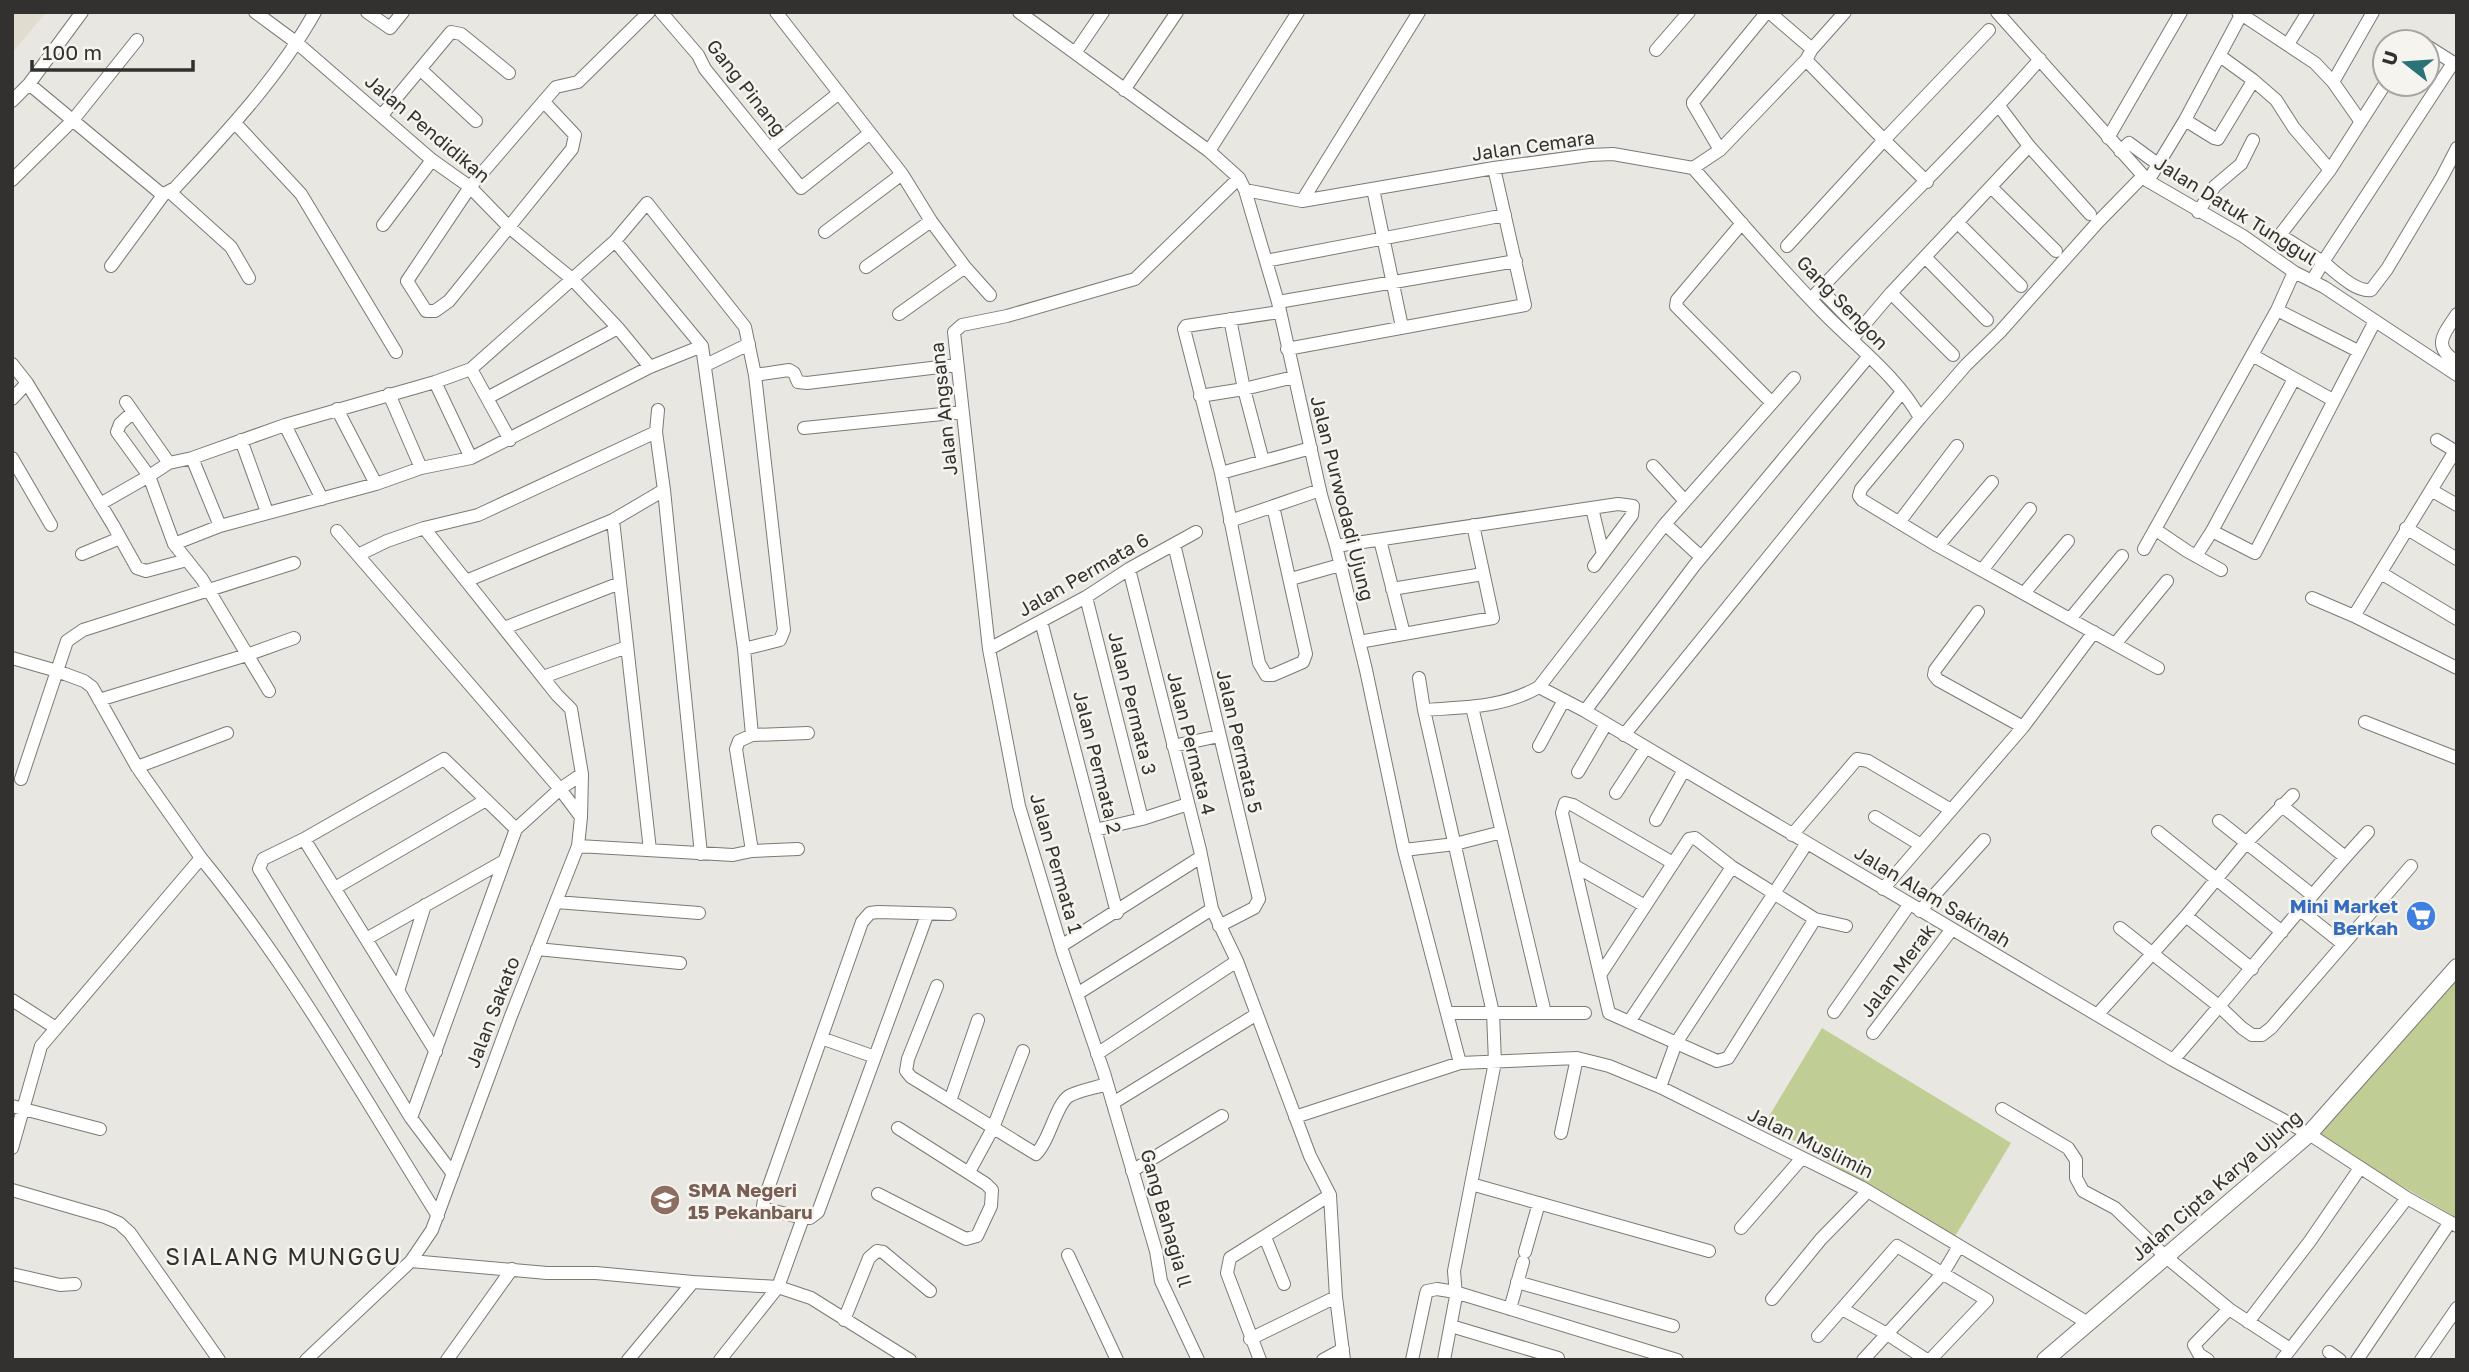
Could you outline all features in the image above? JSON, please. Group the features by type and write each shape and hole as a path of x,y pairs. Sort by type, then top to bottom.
{"main road":[{"name":"Jalan Cipta Karya Ujung","path":"2054,1357 2088,1323 2309,1134 2457,967"}],"street":[{"path":"12,101 29,84 82,12"},
{"name":"Jalan Pendidikan","path":"255,12 298,43 432,160 470,187 510,228 572,279 618,328 650,368"},
{"path":"111,266 167,193 235,123 298,43 315,12"},
{"path":"367,12 390,28 403,12"},
{"path":"544,102 575,135 572,149 449,301 435,311 426,311 407,281 470,187 556,87 578,82 649,12"},
{"name":"Gang Pinang","path":"661,12 801,188 870,133"},
{"path":"776,12 902,174 931,221 965,267 990,295"},
{"path":"1019,12 1209,151 1242,184"},
{"path":"1075,53 1103,12"},
{"path":"1124,90 1177,12"},
{"path":"1209,151 1298,12"},
{"path":"1302,201 1419,12"},
{"path":"1656,50 1689,12"},
{"path":"1720,150 1693,102 1768,12 1809,54 1884,141 1927,182"},
{"path":"1693,168 1720,150 1845,12"},
{"name":"Jalan Datuk Tunggul","path":"1997,12 2146,178 2242,236 2457,375"},
{"path":"2108,138 2181,12"},
{"path":"2288,44 2308,12"},
{"path":"2333,82 2373,12"},
{"path":"2158,668 1938,546 1862,500 1859,495 1861,489 1918,414 2000,332 2098,222 2159,165 2245,14 2315,63 2333,82 2361,122"},
{"path":"1787,246 1989,30"},
{"path":"382,115 451,32 461,34 509,73"},
{"path":"12,180 73,120 137,40"},
{"path":"2220,56 2276,100 2294,128 2330,170"},
{"path":"1816,294 1927,182 2040,59"},
{"path":"2312,281 2455,64"},
{"path":"420,69 476,121"},
{"path":"2185,120 2218,139 2253,80"},
{"path":"29,84 159,192 167,193 231,247 249,278"},
{"path":"771,147 839,93"},
{"path":"2376,98 2330,170 2280,235 2359,288 2371,290 2387,269 2457,148"},
{"path":"1999,106 2029,146 2090,214"},
{"path":"235,123 301,194 396,352"},
{"path":"2199,212 2215,186 2241,164 2253,140"},
{"path":"2120,151 2129,143 2159,165"},
{"path":"1856,335 1891,293 2029,146"},
{"name":"Jalan Cemara","path":"1242,184 1302,201 1494,168 1613,154 1693,168"},
{"path":"383,225 432,160"},
{"path":"1287,349 1525,305 1494,168"},
{"name":"Gang Sengon","path":"1693,168 1742,223 1856,335 1869,356 1918,414"},
{"path":"825,232 902,174"},
{"name":"Jalan Purwodadi Ujung","path":"1242,184 1278,307 1320,490 1359,642 1404,850 1460,1063"},
{"name":"Jalan Angsana","path":"989,649 954,332 962,325 1007,316 1135,279 1242,184"},
{"path":"1991,187 2056,251"},
{"path":"1373,189 1402,327"},
{"path":"100,504 169,463 471,369 615,241 647,204 745,327 749,344 755,375 784,630 780,640 744,649"},
{"path":"1266,261 1505,215"},
{"path":"866,267 931,221"},
{"path":"1957,222 2021,286"},
{"path":"1742,223 1677,300 1676,306 1772,403"},
{"path":"615,241 702,346 744,649 752,734"},
{"path":"1925,257 1987,320"},
{"path":"1273,506 1291,579 1305,659 1283,671 1266,675 1259,663 1221,473 1184,327 1516,261"},
{"path":"899,314 965,267"},
{"path":"2144,550 2277,310 2294,272"},
{"path":"1891,293 1953,355"},
{"path":"2277,310 2358,351"},
{"path":"2457,314 2441,338 2441,348 2457,362"},
{"path":"1230,319 1244,389 1263,461"},
{"path":"2212,531 2255,553 2375,321"},
{"path":"487,398 618,328"},
{"path":"706,365 749,344"},
{"path":"174,544 267,512 376,484 421,468 471,458 650,368 702,346"},
{"path":"2252,355 2333,400"},
{"path":"1585,711 1701,558 1869,356"},
{"path":"12,364 27,383 136,568 146,571 187,559"},
{"path":"755,375 789,370 794,373 798,382 807,383 956,365"},
{"path":"471,369 510,440"},
{"path":"1200,396 1294,377"},
{"path":"1424,710 1497,705 1539,687 1665,524 1794,378"},
{"path":"2196,556 2294,379"},
{"path":"435,382 471,458"},
{"path":"12,399 27,383"},
{"path":"1625,735 1902,392"},
{"path":"389,394 421,468"},
{"path":"169,463 129,407 117,432 149,476 174,544 208,589 269,691"},
{"path":"337,409 376,484"},
{"path":"658,410 656,432 701,854"},
{"path":"804,428 962,412"},
{"path":"285,425 323,499"},
{"path":"358,555 424,528 478,516 656,432"},
{"path":"241,440 267,512"},
{"path":"2354,615 2456,451 2437,440"},
{"path":"1900,522 1957,446"},
{"path":"1221,473 1311,448"},
{"path":"12,458 51,524"},
{"path":"192,458 220,526"},
{"path":"1653,466 1685,501"},
{"path":"1938,546 1992,482"},
{"path":"467,581 612,520 664,490"},
{"path":"1230,521 1320,490"},
{"path":"2431,490 2457,505"},
{"path":"1336,546 1592,508 1633,506 1634,510 1594,566"},
{"path":"1592,508 1603,554"},
{"path":"1983,569 2031,509"},
{"path":"612,520 650,850"},
{"path":"1665,524 1701,558"},
{"path":"1359,642 1493,618 1473,525"},
{"name":"Jalan Sakato","path":"306,1360 411,1261 432,1230 578,846 582,774 571,709 424,528"},
{"path":"2406,528 2457,559"},
{"path":"2156,530 2221,570"},
{"path":"337,531 560,789 581,817"},
{"name":"Jalan Permata 6","path":"989,649 1086,597 1129,569 1196,532"},
{"path":"82,555 120,538"},
{"path":"1380,540 1404,634"},
{"path":"2025,592 2068,541"},
{"name":"Jalan Permata 5","path":"1174,544 1259,899 1254,908 1219,926"},
{"path":"2070,619 2122,556"},
{"path":"21,779 66,640 74,634 294,563"},
{"path":"1291,579 1340,565"},
{"name":"Jalan Permata 4","path":"1129,569 1212,909 1237,961 1310,1156 1331,1195"},
{"path":"2381,573 2457,619"},
{"path":"1392,589 1483,574"},
{"path":"2116,643 2167,581"},
{"path":"504,628 620,583"},
{"name":"Jalan Permata 3","path":"1086,597 1142,820"},
{"path":"2312,598 2354,615 2457,668"},
{"path":"1978,612 1934,675 1938,680 2023,727"},
{"name":"Jalan Permata 2","path":"1041,621 1117,913"},
{"path":"1883,889 2023,727 2094,632"},
{"path":"99,700 294,638"},
{"path":"543,677 627,647"},
{"name":"Jalan Permata 1","path":"989,649 1019,806 1061,946 1107,1084"},
{"path":"12,658 57,671 84,681 92,687 137,767 201,858 277,958 438,1216"},
{"path":"1419,678 1493,1013 1495,1062 1454,1271 1455,1292 1444,1360"},
{"name":"Jalan Alam Sakinah","path":"1539,687 1606,723 2173,1060 2309,1134 2407,1198 2453,1224"},
{"path":"1539,746 1564,700"},
{"path":"1472,706 1545,1013"},
{"path":"2365,722 2457,758"},
{"path":"1578,772 1606,723"},
{"path":"137,767 227,733"},
{"path":"752,851 736,749 739,741 752,734 808,733"},
{"path":"1173,746 1219,736"},
{"path":"1616,793 1646,747"},
{"path":"453,1174 411,1118 259,869 263,859 304,839 443,759 516,829"},
{"path":"1793,835 1857,760 1868,761 1951,810"},
{"path":"1656,820 1684,770"},
{"path":"411,1118 516,829 560,789 582,774"},
{"path":"2097,1015 2186,916 2246,843 2293,795"},
{"path":"335,888 486,800"},
{"path":"1673,863 1566,802 1562,813 1609,1013 1717,1061 1728,1058 1815,919"},
{"path":"1095,830 1142,820 1188,804"},
{"path":"2281,805 2345,857"},
{"path":"1875,817 1921,845"},
{"path":"2219,821 2311,894"},
{"path":"1404,850 1455,844 1502,832"},
{"path":"2158,832 2282,932"},
{"path":"2173,1060 2252,969 2311,894 2368,832"},
{"path":"1600,975 1689,839 1695,838 1732,867 1815,919 1846,926"},
{"path":"304,839 436,1052"},
{"path":"1834,1012 1914,908 1984,840"},
{"path":"1660,1087 1676,1043 1807,843"},
{"path":"578,846 733,855 752,851 798,849"},
{"path":"1061,946 1117,913 1201,857"},
{"path":"12,1148 18,1107 41,1046 201,858"},
{"path":"366,939 504,861"},
{"path":"1575,866 1645,906"},
{"path":"2120,928 2220,1007 2242,1028 2252,1035 2262,1035 2272,1028 2411,866"},
{"path":"1629,1022 1732,867"},
{"path":"556,902 699,913"},
{"path":"398,991 425,905"},
{"path":"1077,994 1212,909"},
{"path":"2299,909 2343,944"},
{"path":"927,915 818,1212 810,1218 803,1218 766,1209 763,1206 766,1189 865,917 878,912 950,914"},
{"path":"2186,916 2252,969"},
{"name":"Jalan Merak","path":"1873,1033 1952,929"},
{"path":"537,949 680,963"},
{"path":"1097,1054 1237,961"},
{"path":"937,986 906,1068 911,1077 1036,1154 1045,1145 1058,1111 1067,1097 1107,1084"},
{"path":"12,1000 56,1028"},
{"path":"1448,1013 1585,1013"},
{"path":"1112,1103 1257,1014"},
{"path":"950,1101 978,1020"},
{"path":"821,1038 875,1057"},
{"path":"969,1172 993,1128 1023,1051"},
{"path":"1561,1133 1577,1058"},
{"name":"Jalan Muslimin","path":"1495,1062 1577,1058 1609,1066 1660,1087 1868,1191 2088,1323"},
{"path":"1295,1117 1460,1063 1495,1062"},
{"name":"Gang Bahagia ll","path":"1107,1084 1156,1251 1161,1281 1198,1360"},
{"path":"18,1107 100,1129"},
{"path":"2002,1109 2068,1147 2076,1160 2077,1178 2083,1191 2115,1208 2166,1257 2286,1354 2407,1198"},
{"path":"1132,1171 1222,1116"},
{"path":"878,1194 961,1238 971,1240 977,1236 993,1198 992,1190 969,1172 898,1128"},
{"path":"1741,1228 1802,1158"},
{"path":"2248,1322 2310,1241 2360,1168"},
{"path":"1471,1184 1709,1251"},
{"path":"12,1190 119,1223 130,1233 219,1360"},
{"path":"1772,1299 1821,1239 1868,1191"},
{"path":"1260,1360 1227,1273 1227,1264 1230,1258 1331,1195 1336,1297 1344,1354 1323,1360"},
{"path":"1510,1308 1539,1203"},
{"path":"719,1360 778,1287 803,1218"},
{"path":"2357,1360 2453,1224"},
{"path":"1265,1237 1284,1284"},
{"path":"1818,1336 1897,1246 1987,1300 1929,1360 1842,1309"},
{"path":"1863,1360 1943,1273 1959,1246"},
{"path":"844,1320 869,1258 877,1251 883,1252 930,1291"},
{"path":"1068,1255 1117,1360"},
{"path":"411,1261 547,1273 596,1273 778,1287 811,1298 910,1360"},
{"path":"447,1360 512,1269"},
{"path":"12,1274 60,1285 75,1284"},
{"path":"628,1360 693,1282"},
{"path":"1517,1282 1673,1326"},
{"path":"1412,1360 1427,1291 1437,1289 1510,1308 1677,1360"},
{"path":"1251,1339 1336,1297"},
{"path":"2208,1360 2199,1354 2194,1345 2229,1308"},
{"path":"2421,1360 2457,1308"},
{"path":"1451,1326 1558,1358"},
{"path":"2329,1352 2340,1360"}],"shaded area":[{"path":"12,12 46,12 12,53"}],"green space":[{"path":"2457,965 2457,1218 2308,1132"},
{"path":"1822,1028 2011,1143 1954,1238 1765,1123"}],"place":[{"name":"Mini Market Berkah","path":"2421,916"},
{"name":"SMA Negeri 15 Pekanbaru","path":"665,1200"}],"district":[{"name":"SIALANG MUNGGU","path":"284,1256"}]}
